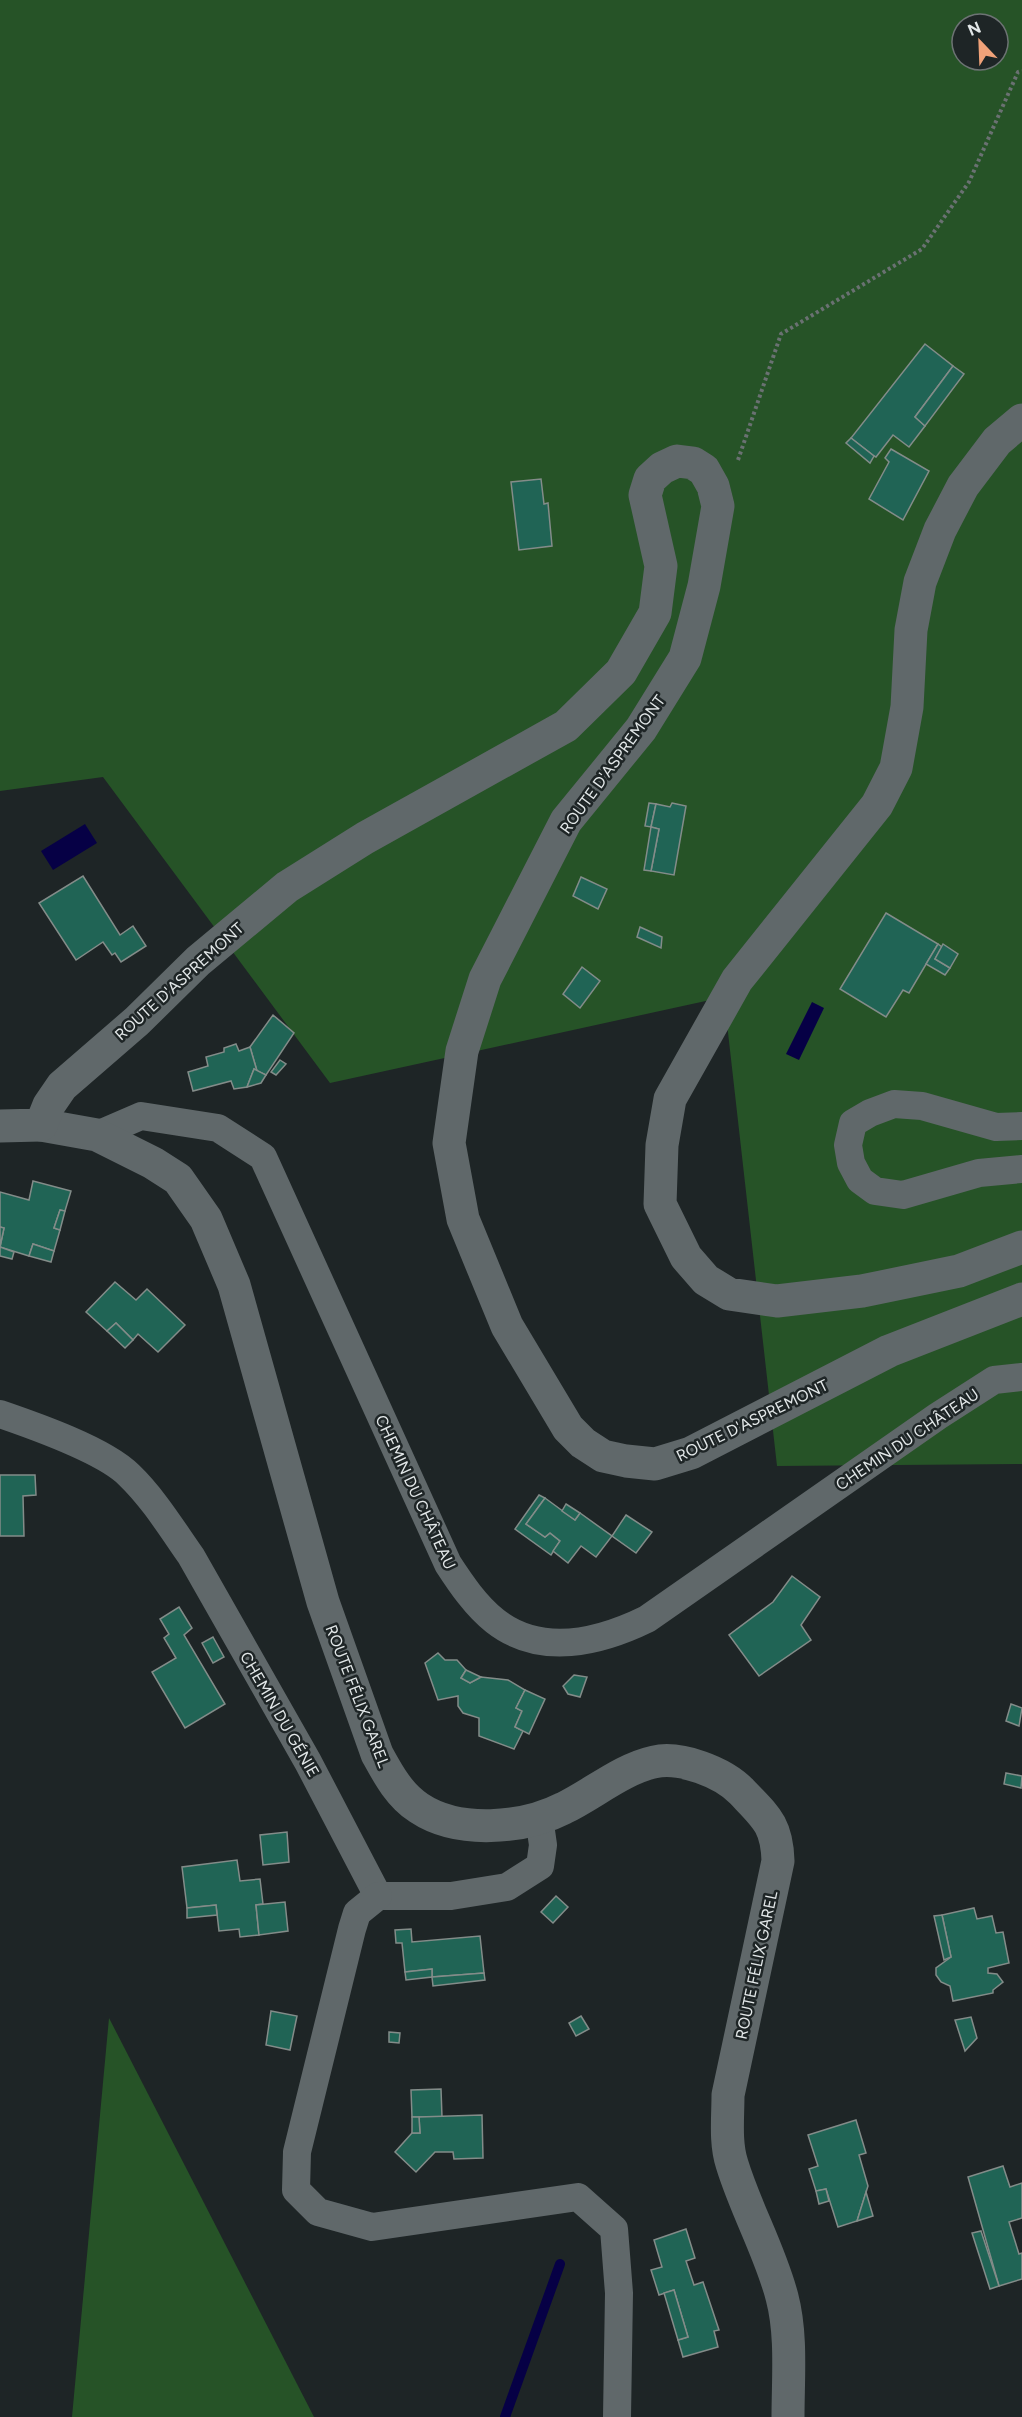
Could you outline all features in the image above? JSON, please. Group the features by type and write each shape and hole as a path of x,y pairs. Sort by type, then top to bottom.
{"street":[{"path":"1022,420 997,441 963,486 940,530 920,582 911,630 907,707 896,768 877,805 737,980 670,1099 662,1145 660,1204 686,1257 706,1280 729,1294 777,1301 862,1291 959,1271 1022,1247"},
{"name":"ROUTE D'ASPREMONT","path":"41,1125 49,1105 62,1086 137,1021 198,960 287,886 365,838 566,726 621,672 655,613 661,566 645,495 650,479 662,468 677,461 693,463 704,470 713,486 718,506 704,586 685,658 641,729 566,821 485,980 462,1051 449,1143 463,1219 507,1326 568,1428 583,1443 603,1456 626,1461 655,1464 691,1453 889,1351 1022,1299"},
{"path":"1022,1126 996,1127 922,1106 894,1104 870,1113 853,1123 848,1145 851,1163 860,1180 875,1191 913,1192 979,1173 1022,1169"},
{"name":"CHEMIN DU CHÂTEAU","path":"97,1135 141,1116 218,1128 262,1157 448,1564 468,1593 494,1621 516,1634 550,1642 585,1642 616,1634 647,1619 947,1410 994,1380 1022,1377"},
{"path":"0,1126 41,1125"},
{"name":"ROUTE FÉLIX GAREL","path":"41,1125 97,1135 153,1162 178,1179 206,1219 234,1285 323,1602 370,1733 387,1773 403,1794 419,1808 439,1818 490,1826 539,1817 562,1810 634,1770 653,1762 672,1760 689,1762 737,1787 766,1816 777,1838 778,1862 728,2095 728,2114 731,2162 772,2264 783,2300 788,2330 788,2417"},
{"name":"CHEMIN DU GÉNIE","path":"0,1414 89,1450 129,1474 164,1518 191,1556 308,1762 378,1896"},
{"path":"539,1817 543,1845 540,1866 507,1887 451,1896 378,1896 357,1913 297,2152 296,2190 318,2212 372,2227 578,2197 614,2229 619,2293 617,2417"}],"path":[{"path":"738,462 781,334 922,249 969,182 1018,72 1022,71"}],"green space":[{"path":"0,0 1022,0 1022,1464 777,1466 724,997 330,1083 103,777 0,791"},
{"path":"109,2018 314,2417 72,2417"}],"shaded area":[{"path":"85,824 97,843 53,870 41,851"},
{"path":"812,1002 824,1008 799,1060 786,1054"}],"building":[{"path":"925,344 953,366 915,417 925,426 909,447 893,435 876,457 851,438"},
{"path":"953,366 964,374 925,426 915,417"},
{"path":"851,438 874,456 870,463 846,443"},
{"path":"891,449 929,471 903,520 869,499 889,462 885,458"},
{"path":"541,479 544,504 548,503 552,546 519,550 511,482"},
{"path":"649,803 656,804 651,827 645,826"},
{"path":"672,803 686,806 674,875 651,871 659,829 651,827 656,804 670,807"},
{"path":"651,827 659,829 651,871 644,870"},
{"path":"83,876 120,935 133,926 146,946 121,962 115,953 112,955 103,942 76,960 39,903"},
{"path":"581,877 607,889 598,909 573,896"},
{"path":"886,913 938,944 909,993 903,990 886,1017 840,989"},
{"path":"640,927 662,937 661,948 637,937"},
{"path":"938,944 942,947 935,959 950,968 945,975 926,964"},
{"path":"943,944 958,954 950,968 935,959"},
{"path":"582,967 600,981 580,1008 563,994"},
{"path":"273,1015 294,1033 266,1075 257,1071 250,1047"},
{"path":"236,1044 239,1051 250,1047 257,1071 254,1069 247,1087 234,1089 231,1081 193,1091 188,1072 208,1066 206,1057 224,1052 224,1048"},
{"path":"280,1060 286,1064 276,1075 271,1072"},
{"path":"254,1069 266,1075 261,1083 247,1087"},
{"path":"33,1181 71,1191 65,1211 60,1210 54,1228 60,1230 54,1251 33,1244 29,1256 0,1247 4,1228 0,1227 0,1192 29,1200"},
{"path":"60,1210 65,1211 60,1230 54,1228"},
{"path":"0,1227 4,1228 0,1247"},
{"path":"33,1244 54,1251 51,1262 29,1256"},
{"path":"0,1247 14,1252 12,1259 0,1256"},
{"path":"115,1282 136,1300 147,1289 185,1325 158,1352 138,1334 133,1340 116,1323 107,1331 86,1312"},
{"path":"116,1323 133,1340 125,1348 107,1331"},
{"path":"0,1475 35,1475 36,1495 23,1496 24,1536 0,1536"},
{"path":"539,1495 545,1498 526,1524 545,1537 550,1533 560,1541 551,1555 515,1529"},
{"path":"545,1498 575,1520 580,1513 612,1536 596,1557 581,1546 568,1563 553,1551 560,1541 550,1533 545,1537 526,1524"},
{"path":"566,1504 580,1513 575,1520 562,1511"},
{"path":"626,1515 652,1532 636,1553 612,1536"},
{"path":"792,1576 820,1597 801,1625 811,1640 759,1676 729,1635 773,1602"},
{"path":"179,1607 192,1628 184,1635 225,1704 185,1728 152,1672 176,1658 164,1638 169,1634 160,1619"},
{"path":"213,1637 224,1657 213,1663 202,1643"},
{"path":"438,1653 445,1660 457,1660 466,1670 461,1678 470,1683 481,1677 508,1680 525,1690 516,1708 522,1711 515,1727 523,1731 514,1749 479,1736 479,1718 463,1713 458,1706 458,1696 438,1700 425,1663"},
{"path":"466,1670 481,1677 470,1683 461,1678"},
{"path":"574,1675 587,1677 580,1697 568,1694 563,1686"},
{"path":"525,1690 545,1699 529,1734 515,1727 522,1711 516,1708"},
{"path":"1011,1704 1022,1708 1019,1726 1006,1721"},
{"path":"1006,1773 1022,1776 1021,1788 1004,1784"},
{"path":"287,1832 289,1862 263,1865 260,1835"},
{"path":"237,1860 240,1881 260,1879 263,1904 256,1905 259,1935 240,1937 239,1929 219,1931 216,1905 187,1908 182,1867"},
{"path":"556,1896 568,1907 553,1923 541,1912"},
{"path":"285,1902 288,1931 259,1935 256,1905"},
{"path":"216,1905 217,1915 187,1918 187,1908"},
{"path":"974,1908 977,1919 992,1916 996,1933 1003,1932 1009,1963 988,1968 988,1973 997,1974 1003,1982 993,1990 993,1993 953,2001 950,1986 941,1982 936,1975 936,1968 951,1957 942,1915"},
{"path":"942,1915 951,1957 944,1960 934,1916"},
{"path":"411,1929 412,1942 480,1936 484,1973 432,1977 432,1969 405,1972 402,1943 396,1943 395,1930"},
{"path":"432,1969 432,1977 406,1980 405,1972"},
{"path":"484,1973 485,1980 433,1986 432,1977"},
{"path":"271,2011 297,2016 290,2050 266,2045"},
{"path":"581,2016 589,2029 576,2036 569,2023"},
{"path":"971,2017 977,2038 965,2051 955,2020"},
{"path":"389,2032 400,2033 399,2043 389,2042"},
{"path":"441,2089 442,2117 412,2117 411,2090"},
{"path":"482,2115 483,2158 454,2159 453,2152 435,2152 416,2172 395,2152 412,2133 420,2133 419,2117"},
{"path":"412,2117 419,2117 420,2133 412,2133"},
{"path":"856,2120 866,2153 859,2155 868,2186 857,2221 838,2227 826,2189 816,2191 809,2169 818,2166 808,2135"},
{"path":"1003,2166 1010,2187 1022,2183 1022,2218 1009,2222 1019,2254 1022,2253 1022,2279 999,2286 968,2177"},
{"path":"826,2189 829,2201 819,2204 816,2191"},
{"path":"866,2192 873,2216 857,2221"},
{"path":"686,2229 695,2258 686,2261 694,2285 703,2282 719,2330 714,2331 718,2347 683,2357 678,2340 688,2337 674,2290 659,2295 651,2270 662,2267 654,2240"},
{"path":"981,2231 999,2286 990,2289 972,2233"},
{"path":"674,2290 688,2337 678,2340 664,2293"}],"waterway":[{"path":"505,2417 560,2264"}]}
